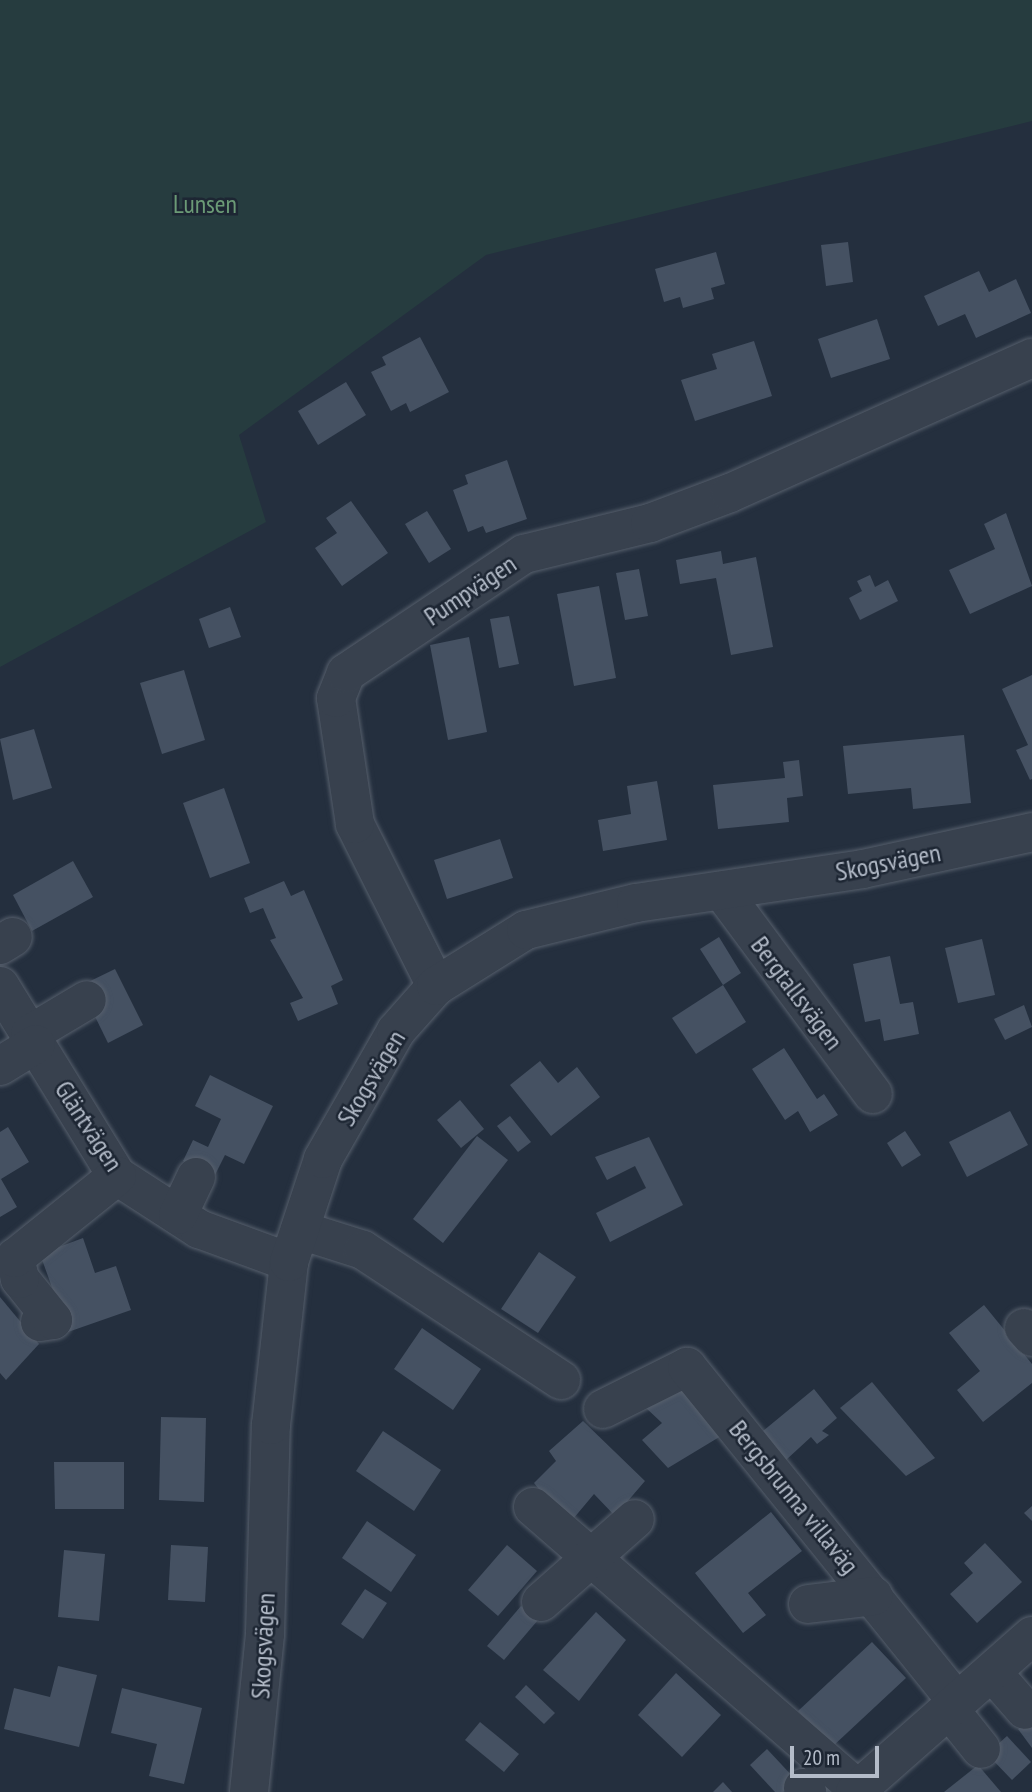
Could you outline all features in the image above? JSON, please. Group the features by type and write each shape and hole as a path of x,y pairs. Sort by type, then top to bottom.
{"street":[{"name":"Pumpvägen","path":"436,986 355,824 337,698 346,673 524,554 650,523 730,493 1032,358"},
{"name":"Skogsvägen","path":"249,1792 265,1634 271,1425 295,1246 323,1159 396,1031 436,986 526,930 1032,832"},
{"name":"Bergtallsvägen","path":"722,891 873,1094"},
{"name":"Gläntvägen","path":"0,986 117,1176 178,1215 295,1246 363,1250 561,1380"},
{"path":"0,1066 87,1000"},
{"path":"40,1322 54,1320 7,1275 23,1246 62,1226 117,1176"},
{"path":"178,1215 196,1177"},
{"name":"Bergsbrunna villaväg","path":"603,1409 687,1367 840,1548 981,1749"},
{"path":"533,1507 589,1559 865,1777 953,1706 1032,1636"},
{"path":"541,1602 635,1519"},
{"path":"808,1604 874,1596"},
{"path":"992,1672 1025,1710"}],"green space":[{"name":"Lunsen","path":"0,0 1032,0 1032,121 486,255 239,435 266,522 0,667"}],"building":[{"path":"848,242 853,282 826,286 821,245"},
{"path":"716,252 725,284 711,288 714,299 683,308 680,297 664,302 655,269"},
{"path":"979,271 989,292 1016,279 1031,313 976,338 965,314 938,326 924,296"},
{"path":"877,319 890,359 831,378 818,339"},
{"path":"420,337 449,392 410,412 406,403 391,411 371,372 386,365 382,357"},
{"path":"754,341 772,396 695,421 681,380 717,369 712,354"},
{"path":"346,382 366,415 318,445 298,411"},
{"path":"507,460 527,519 486,533 483,526 468,532 453,490 468,484 465,475"},
{"path":"351,501 388,553 342,586 315,548 337,533 326,518"},
{"path":"427,511 451,549 429,563 405,524"},
{"path":"1006,513 1032,586 970,614 949,570 995,549 984,524"},
{"path":"721,551 723,564 756,557 773,647 731,655 716,578 680,584 676,560"},
{"path":"639,569 648,616 625,620 616,573"},
{"path":"870,575 875,587 888,580 898,601 860,620 849,598 862,591 857,581"},
{"path":"599,586 616,678 574,686 557,594"},
{"path":"230,607 241,637 209,648 199,619"},
{"path":"509,616 519,664 499,668 490,619"},
{"path":"469,637 487,732 448,740 430,645"},
{"path":"184,670 205,740 162,754 140,683"},
{"path":"1032,675 1030,780 1016,750 1028,745 1002,689"},
{"path":"34,729 52,788 13,800 0,739"},
{"path":"964,735 971,803 913,809 911,788 848,794 843,746"},
{"path":"799,760 803,796 787,798 789,822 718,829 713,785 785,778 783,762"},
{"path":"657,781 667,840 603,851 598,820 631,814 627,786"},
{"path":"224,788 250,863 210,878 183,803"},
{"path":"500,839 513,878 447,899 434,860"},
{"path":"73,861 93,897 32,931 13,895"},
{"path":"284,881 291,896 304,890 343,980 331,986 338,1004 298,1021 290,1003 303,998 270,940 276,938 263,908 250,913 244,898"},
{"path":"719,937 741,973 723,985 700,949"},
{"path":"982,939 995,995 958,1003 945,948"},
{"path":"890,956 900,1004 913,1002 919,1034 884,1041 880,1019 865,1022 853,964"},
{"path":"115,969 143,1025 108,1043 80,986"},
{"path":"723,985 746,1022 696,1054 672,1018"},
{"path":"1024,1005 1032,1027 1005,1040 994,1019"},
{"path":"784,1048 817,1099 824,1094 838,1115 810,1132 798,1111 785,1120 752,1069"},
{"path":"540,1061 558,1083 577,1067 600,1097 551,1136 510,1085"},
{"path":"210,1075 273,1106 244,1164 225,1155 214,1177 183,1161 193,1140 208,1147 221,1119 195,1106"},
{"path":"460,1100 484,1129 461,1148 437,1120"},
{"path":"1010,1111 1028,1145 967,1177 949,1142"},
{"path":"510,1116 531,1142 518,1152 497,1126"},
{"path":"8,1127 29,1162 1,1179 17,1207 0,1217 0,1132"},
{"path":"905,1131 921,1155 902,1167 887,1143"},
{"path":"477,1136 508,1160 443,1243 413,1219"},
{"path":"649,1137 683,1205 610,1242 596,1213 646,1188 635,1166 607,1180 595,1157"},
{"path":"83,1238 95,1273 116,1266 131,1310 68,1332 40,1254"},
{"path":"539,1252 576,1277 538,1333 501,1309"},
{"path":"0,1297 39,1344 6,1380 0,1373"},
{"path":"984,1305 1032,1364 1032,1383 983,1422 957,1390 980,1371 949,1333"},
{"path":"422,1328 481,1369 453,1410 394,1369"},
{"path":"872,1382 935,1458 906,1476 840,1408"},
{"path":"679,1383 721,1436 668,1468 642,1440 662,1423 645,1407"},
{"path":"814,1389 837,1418 822,1431 829,1435 817,1444 811,1437 786,1460 763,1431"},
{"path":"161,1417 206,1418 204,1502 159,1500"},
{"path":"583,1421 645,1481 615,1516 594,1494 568,1525 534,1483 556,1461 549,1451"},
{"path":"383,1431 441,1470 414,1511 356,1471"},
{"path":"54,1462 124,1462 124,1509 55,1509"},
{"path":"1032,1506 1032,1521 1024,1513"},
{"path":"771,1512 802,1551 748,1593 766,1615 743,1633 695,1573"},
{"path":"367,1521 416,1555 391,1592 342,1558"},
{"path":"985,1543 1022,1582 977,1623 950,1594 973,1573 964,1563"},
{"path":"171,1545 208,1547 205,1602 168,1600"},
{"path":"507,1545 537,1571 498,1616 468,1590"},
{"path":"64,1550 105,1554 99,1621 58,1617"},
{"path":"365,1589 387,1603 363,1639 341,1624"},
{"path":"521,1606 538,1620 504,1660 487,1646"},
{"path":"596,1612 626,1640 579,1701 543,1670"},
{"path":"872,1642 906,1678 832,1747 798,1711"},
{"path":"58,1666 97,1675 79,1747 4,1729 14,1688 50,1697"},
{"path":"676,1673 721,1715 682,1757 638,1715"},
{"path":"526,1685 555,1713 544,1724 515,1697"},
{"path":"122,1688 202,1708 184,1784 149,1776 157,1744 111,1733"},
{"path":"1032,1718 1032,1748 1018,1729"},
{"path":"480,1722 519,1754 504,1772 465,1740"},
{"path":"1007,1736 1031,1762 1012,1780 987,1754"},
{"path":"767,1749 796,1780 783,1792 775,1792 750,1765"},
{"path":"978,1765 1001,1792 944,1792"},
{"path":"723,1782 732,1792 713,1792"}]}
